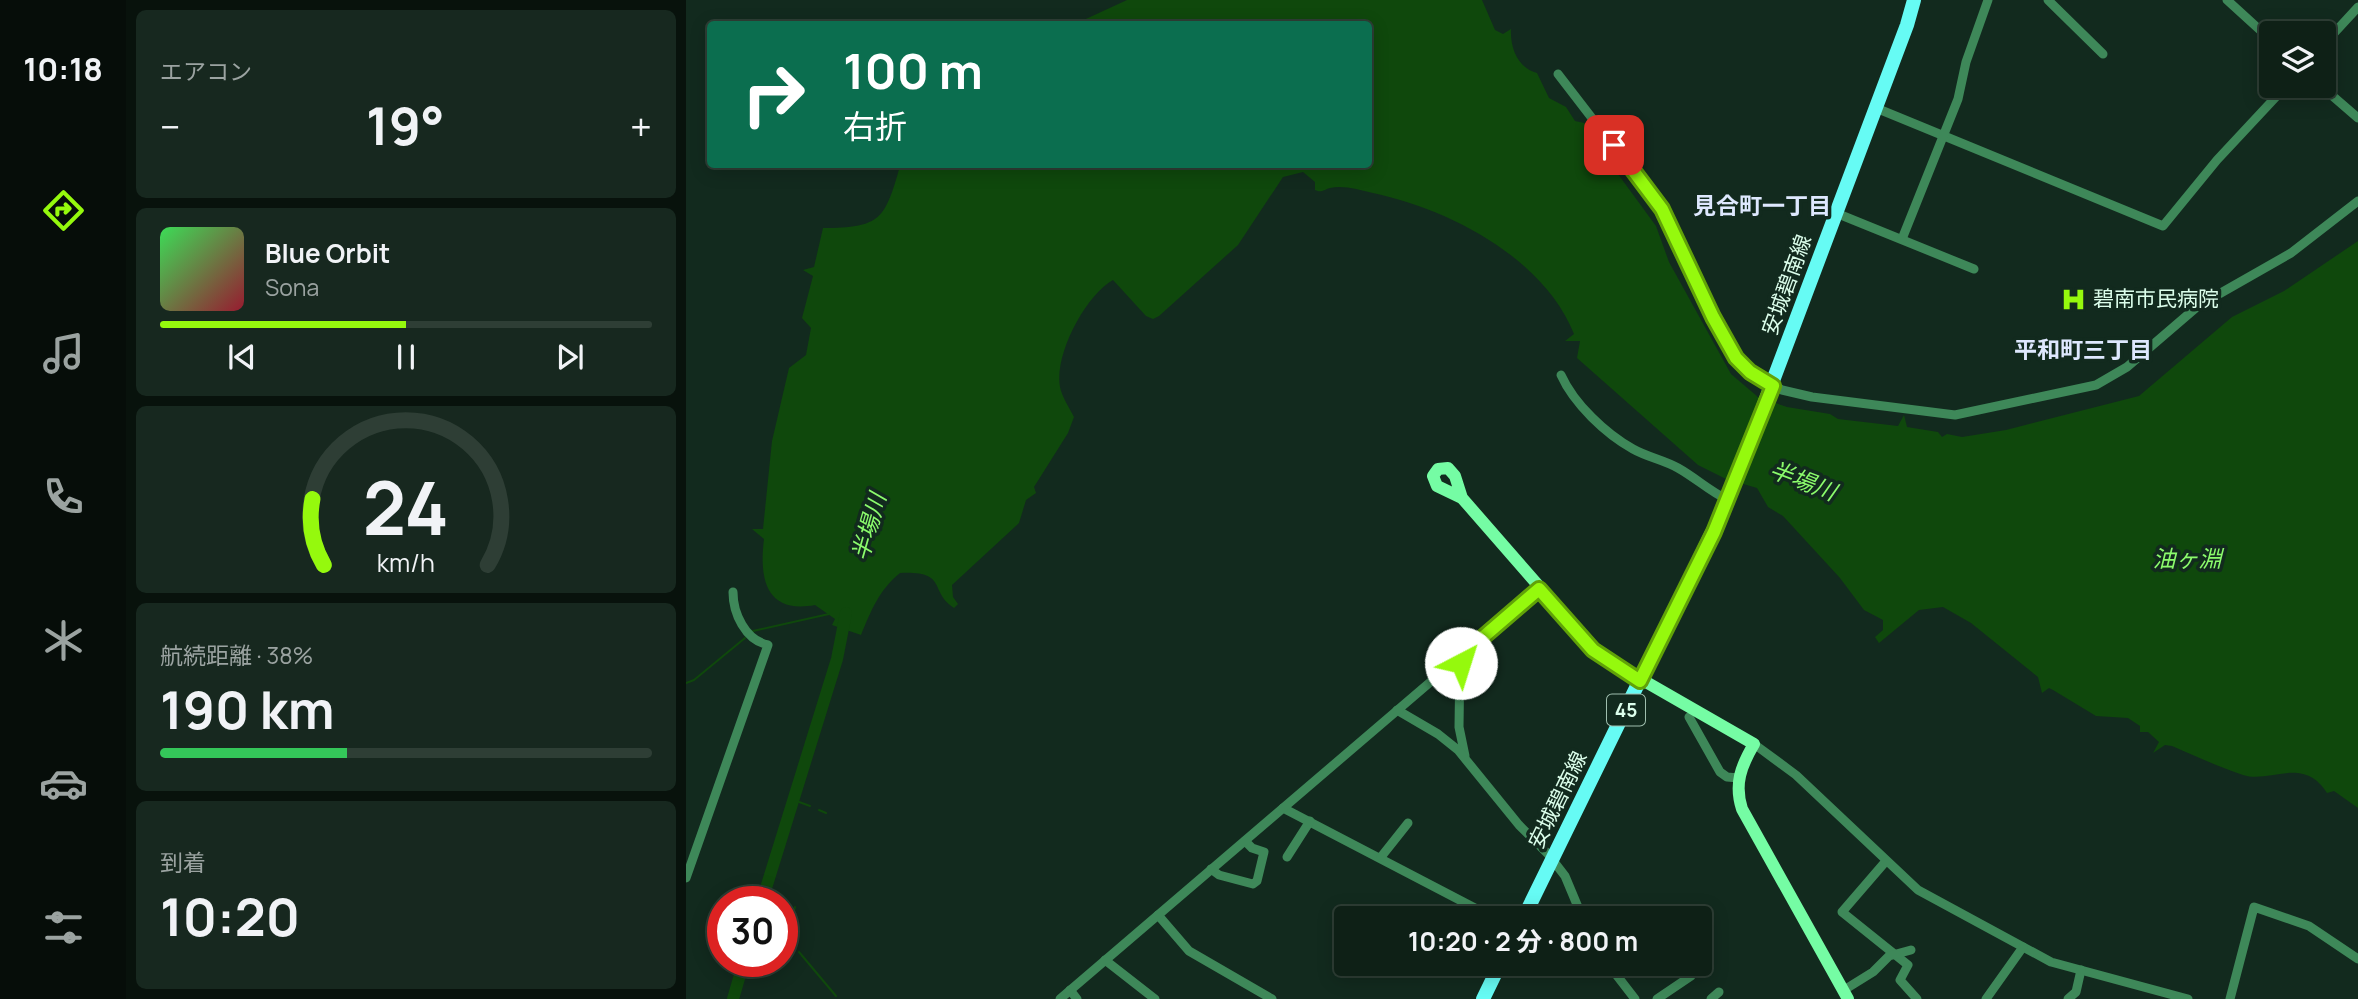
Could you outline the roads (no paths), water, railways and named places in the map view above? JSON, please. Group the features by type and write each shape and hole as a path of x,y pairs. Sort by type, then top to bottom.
{"main road":[{"name":"安城碧南線","path":"1529,906 1728,500 1772,389 1914,0"},
{"path":"1483,999 1494,976"}],"street":[{"path":"1902,239 1958,99 1966,62 1988,0"},
{"path":"2048,0 2103,54"},
{"path":"2227,0 2259,29"},
{"path":"2336,31 2358,7"},
{"path":"1558,74 1662,209 1713,317 1736,358 1772,389 1812,397 1955,415 2096,384 2127,367 2198,306 2291,253 2358,201"},
{"path":"1876,108 2163,226 2217,160 2275,98"},
{"path":"2335,98 2358,118"},
{"path":"1836,213 1974,269"},
{"path":"1561,375 1573,397 1618,439 1632,449 1680,469 1704,488 1728,500"},
{"path":"1462,498 1593,650 1640,681 1754,744 1797,775 1918,890 2051,962 2188,999"},
{"path":"1060,999 1539,589"},
{"path":"686,878 768,645 754,638 743,625 734,609 733,592"},
{"path":"1460,657 1459,727 1465,758"},
{"path":"1396,710 1444,738 1465,758 1519,825 1565,876 1578,906"},
{"path":"1689,717 1720,772 1727,777 1739,778"},
{"path":"1754,744 1739,778 1738,794 1742,809 1846,995 1863,975 1870,975 1893,955 1911,950"},
{"path":"1283,808 1472,906"},
{"path":"1287,857 1310,821"},
{"path":"1381,857 1408,823"},
{"path":"1211,869 1219,875 1253,884 1257,881 1264,852 1252,848 1245,841"},
{"path":"1886,861 1842,912 1908,965 1900,980 1917,999"},
{"path":"2230,999 2254,907 2309,926 2358,959"},
{"path":"1158,915 1189,950 1272,999"},
{"path":"1986,999 2023,947"},
{"path":"1105,960 1156,999"},
{"path":"2068,999 2076,992 2081,970"},
{"path":"1617,976 1635,999"},
{"path":"1657,999 1691,976"},
{"path":"1070,990 1077,999"},
{"path":"1711,999 1719,992"}],"water":[{"name":"油ヶ淵","path":"1127,0 1482,0 1495,30 1503,34 1511,29 1516,56 1525,67 1537,73 1549,98 1566,107 1575,121 1589,124 1588,133 1656,226 1669,262 1731,374 1758,397 1787,407 1830,414 1838,419 1898,426 1904,415 1907,427 1938,432 1942,437 1947,434 1962,437 2006,430 2139,396 2232,317 2284,291 2358,241 2358,808 2334,791 2327,793 2308,775 2286,773 2253,777 2172,746 2165,745 2153,753 2159,742 2148,732 2140,732 2140,726 2128,718 2096,716 2049,688 2042,693 2038,677 1971,623 1943,607 1919,610 1879,643 1875,637 1883,630 1883,620 1864,610 1840,578 1783,516 1768,507 1757,488 1726,479 1698,465 1577,358 1580,341 1565,341 1574,334 1560,307 1541,282 1517,260 1491,241 1432,211 1352,188 1335,187 1317,191 1315,182 1303,172 1283,177 1238,245 1159,316 1153,319 1146,316 1113,280 1092,298 1067,343 1059,374 1060,387 1074,417 1068,433 1034,487 1036,493 1026,500 1019,523 952,585 953,597 958,604 954,608 946,602 932,579 915,573 900,573 886,586 861,635 832,625 835,619 815,605 786,604 776,599 765,580 764,539 752,529 763,529 772,441 789,368 806,355 811,328 802,318 813,276 803,270 814,267 823,228 857,226 878,217 890,198 899,168 1372,168 1372,21 1082,21"}],"waterway":[{"name":"半場川","path":"767,886 837,659 846,613"},
{"path":"753,631 829,614"},
{"path":"686,683 694,680 745,638"},
{"path":"791,799 810,806"},
{"path":"819,810 826,813"},
{"path":"799,952 836,996"},
{"name":"半場川","path":"733,999 739,977"}],"place":[{"name":"碧南市民病院","path":"2073,299"}],"district":[{"name":"見合町一丁目","path":"1762,206"},
{"name":"平和町三丁目","path":"2083,350"}]}
